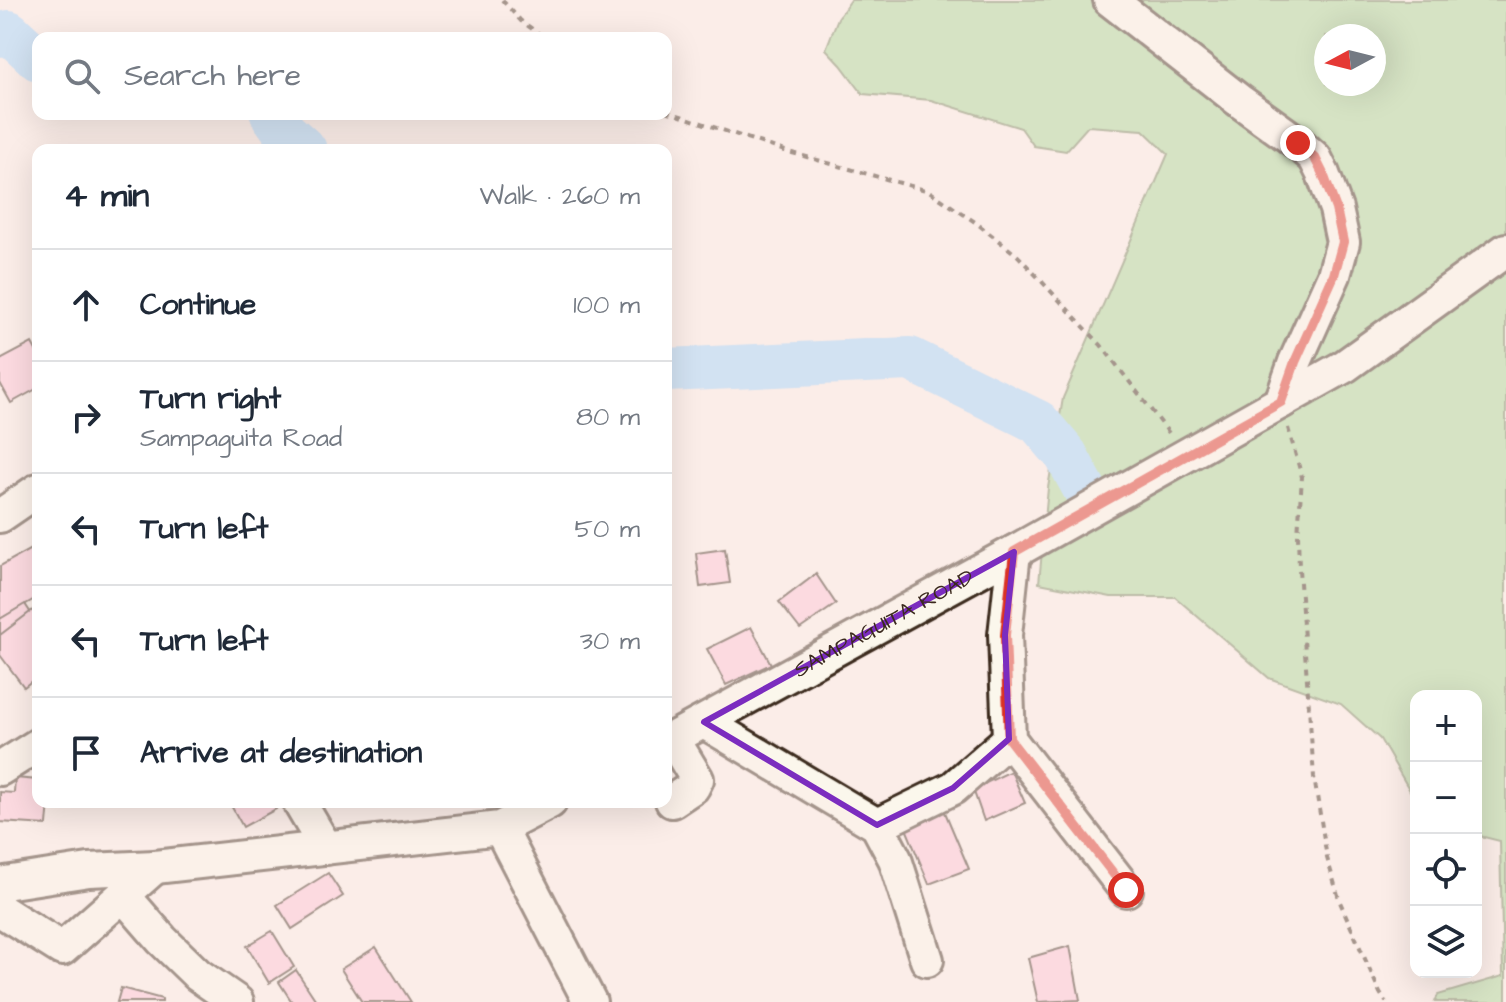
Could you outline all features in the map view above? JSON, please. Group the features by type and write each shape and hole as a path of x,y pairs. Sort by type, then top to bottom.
{"street":[{"path":"1110,0 1298,143 1315,158 1323,174 1336,209 1343,242 1334,275 1295,362 1281,402"},
{"name":"SAMPAGUITA ROAD","path":"672,739 1345,366 1506,250"},
{"path":"0,516 32,494"},
{"path":"1014,552 1005,635 1009,739 1126,890"},
{"path":"704,722 877,825 895,859 927,960"},
{"path":"877,825 953,788 1009,739"},
{"path":"672,745 697,779 693,787 672,801"},
{"path":"0,769 32,749"},
{"path":"303,808 326,848"},
{"path":"0,888 5,883 89,870 155,867 500,828 533,808"},
{"path":"500,828 590,1002"},
{"path":"0,910 62,949 155,867"},
{"path":"123,895 198,975 237,1002"}],"path":[{"path":"502,0 521,21 537,32"},
{"path":"672,113 800,156 929,191 1018,256 1101,345 1186,456"},
{"path":"1281,402 1302,477 1298,534 1308,723 1327,858 1340,902 1386,1002"}],"highlighted area":[{"path":"1014,552 1005,635 1009,739 953,788 877,825 704,722"}],"green space":[{"path":"851,0 1506,0 1506,1002 1435,1002 1438,995 1503,976 1500,841 1482,836 1482,690 1410,690 1410,791 1380,739 1341,704 1269,678 1175,597 1111,597 1039,583 1048,488 1063,398 1168,154 1143,130 1088,126 1066,151 1034,146 1021,128 931,100 863,94 826,49 838,18"}],"building":[{"path":"32,343 32,391 11,403 0,383 0,360"},
{"path":"32,548 32,600 0,619 0,566"},
{"path":"725,549 730,583 700,587 696,553"},
{"path":"816,574 836,604 800,629 779,602"},
{"path":"25,604 32,615 32,623 0,642 0,619"},
{"path":"32,611 32,681 24,687 0,655 0,635"},
{"path":"751,627 771,664 726,685 707,649"},
{"path":"1011,771 1025,803 984,821 973,789"},
{"path":"15,778 32,779 32,808 48,808 47,825 0,822 0,792 14,793"},
{"path":"942,805 969,869 929,884 905,826"},
{"path":"232,808 276,809 243,827"},
{"path":"328,873 343,896 292,929 277,905"},
{"path":"272,931 294,967 269,983 247,946"},
{"path":"1070,946 1080,1000 1038,1002 1028,958"},
{"path":"376,947 411,1002 362,1002 341,969"},
{"path":"296,970 317,1002 292,1002 279,982"},
{"path":"121,988 162,999 162,1002 117,1002"}],"waterway":[{"path":"0,35 9,32 32,53"},
{"path":"276,120 298,144"},
{"path":"672,370 910,359 1038,422 1066,455 1085,490"}],"route":[{"path":"1126,890 1009,739 1005,635 1014,552 1281,402 1295,362 1334,275 1343,242 1336,209 1323,174 1315,158 1298,143"}]}
